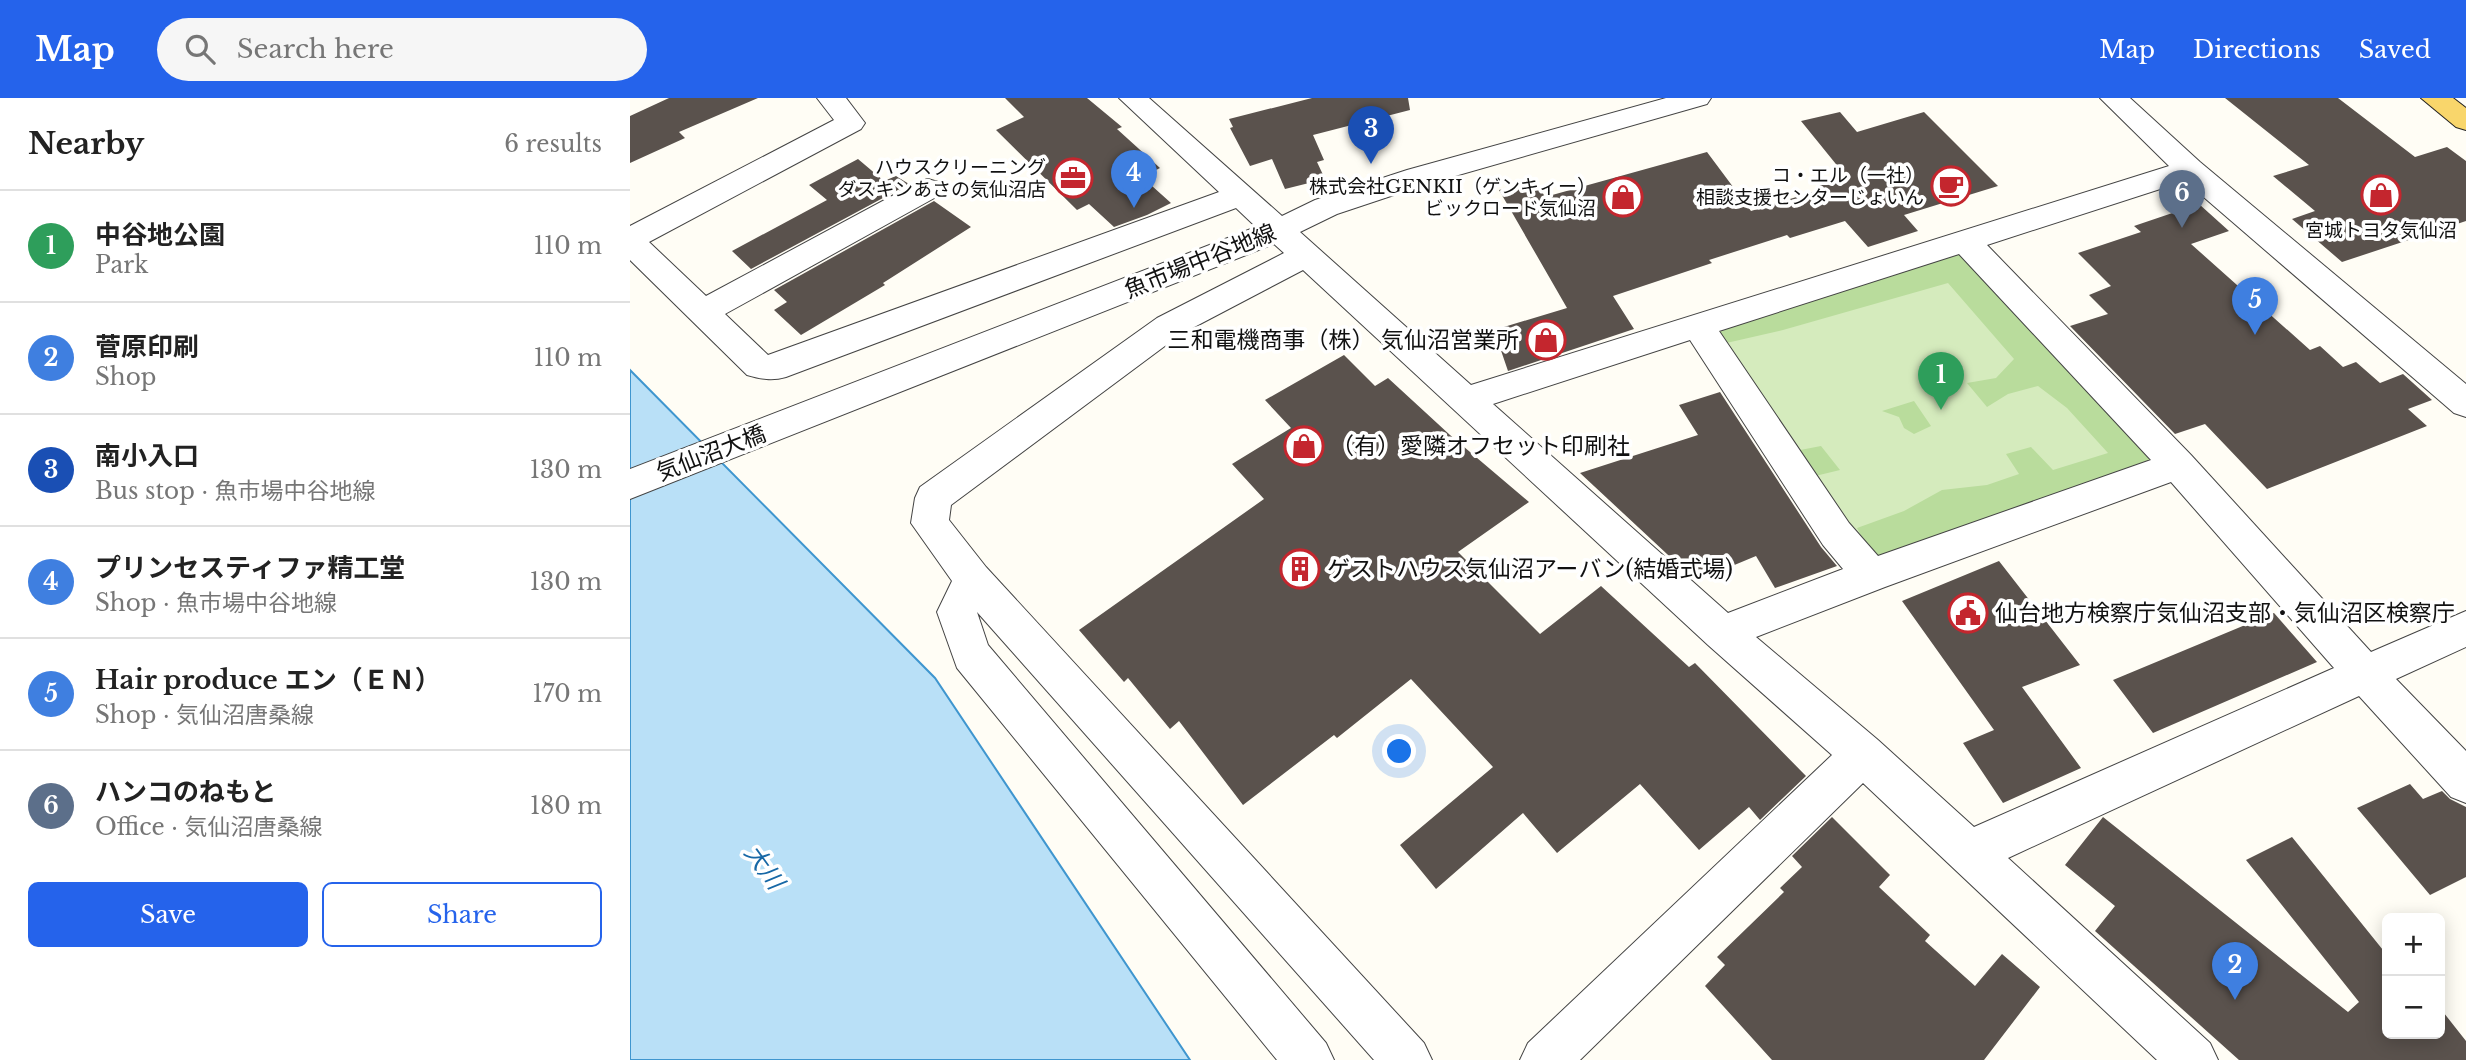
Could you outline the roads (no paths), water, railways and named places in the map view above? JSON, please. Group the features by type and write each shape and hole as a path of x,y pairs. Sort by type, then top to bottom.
{"main road":[{"path":"2435,98 2466,121"}],"street":[{"path":"831,98 851,123 630,240 760,366 774,368 1241,195"},
{"path":"1133,98 1723,633 1863,754 2193,1060"},
{"name":"魚市場中谷地線","path":"792,422 1293,243 1326,207 1417,177 1697,98"},
{"path":"2114,98 2190,169 2466,404"},
{"path":"1467,399 2190,169"},
{"path":"703,312 928,189"},
{"path":"1965,242 2178,465 2364,673 2466,782"},
{"path":"1293,243 1169,326 933,498 930,523 972,579 1408,1060"},
{"path":"1698,326 1836,534 1871,575"},
{"name":"気仙沼大橋","path":"630,484 792,422"},
{"path":"1723,633 1871,575 2178,465"},
{"path":"972,579 957,612 971,655 1309,1060"},
{"path":"1968,853 2466,628"},
{"path":"1545,1060 1863,754"}],"water":[{"name":"大川","path":"630,370 935,678 1190,1060 630,1060"}],"place":[{"name":"南小入口","path":"1371,164"},
{"name":"ハウスクリーニング ダスキンあさの気仙沼店","path":"1073,178"},
{"name":"コ・エル（一社） 相談支援センターじょいん","path":"1951,186"},
{"name":"宮城トヨタ気仙沼","path":"2381,195"},
{"name":"株式会社GENKII（ゲンキィー） ビックロード気仙沼","path":"1623,197"},
{"name":"プリンセスティファ精工堂","path":"1134,208"},
{"name":"ハンコのねもと","path":"2182,228"},
{"name":"Hair produce エン（ＥＮ）","path":"2255,335"},
{"name":"三和電機商事（株） 気仙沼営業所","path":"1546,340"},
{"name":"中谷地公園","path":"1941,410"},
{"name":"（有）愛隣オフセット印刷社","path":"1304,446"},
{"name":"ゲストハウス気仙沼アーバン(結婚式場)","path":"1300,569"},
{"name":"仙台地方検察庁気仙沼支部・気仙沼区検察庁","path":"1968,613"},
{"name":"菅原印刷","path":"2235,1000"}]}
